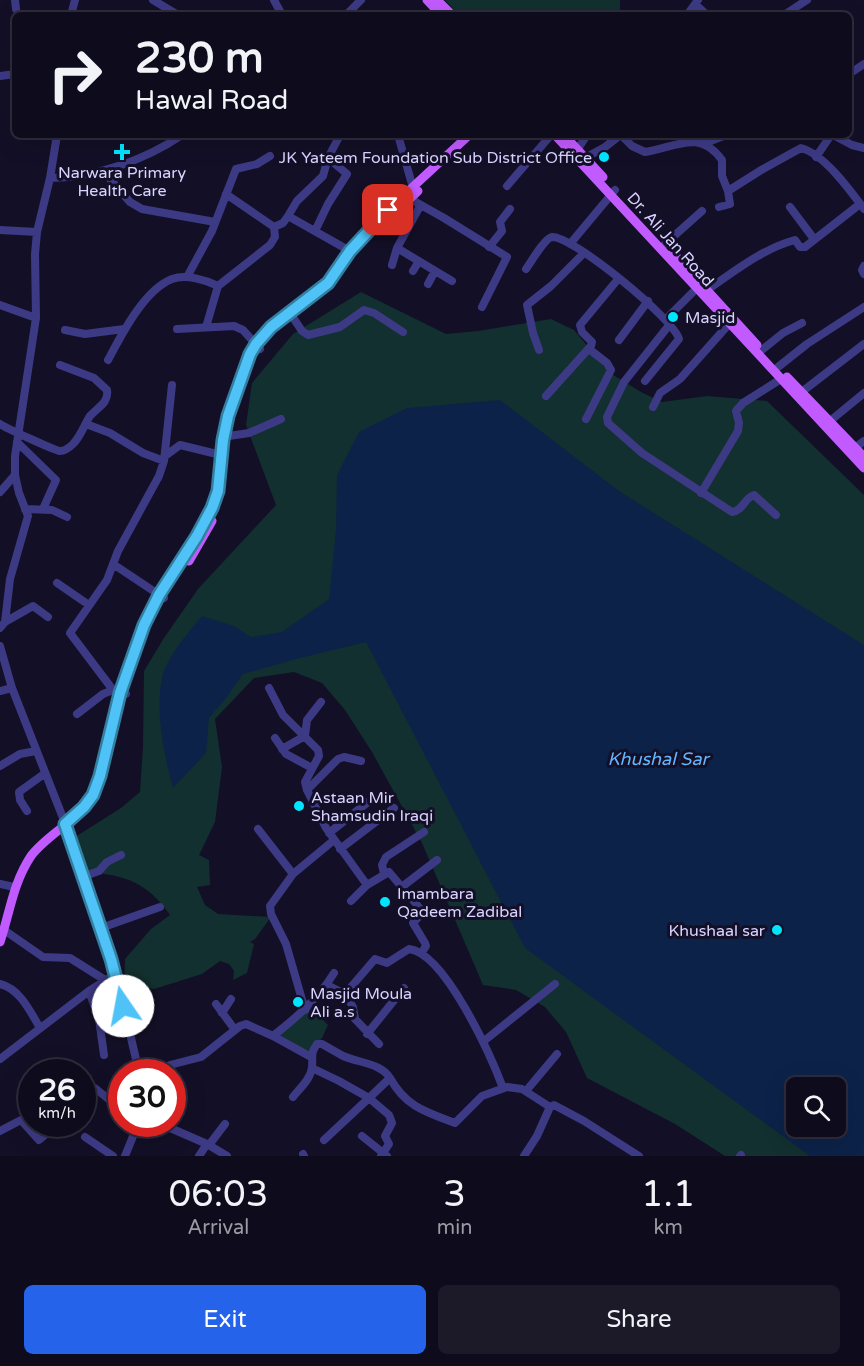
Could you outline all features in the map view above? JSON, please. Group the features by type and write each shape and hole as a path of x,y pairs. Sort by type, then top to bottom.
{"main road":[{"path":"427,0 438,12"},
{"path":"437,0 449,12"},
{"path":"223,453 247,372 258,346 334,283 359,248 413,188 466,138"},
{"path":"0,942 14,887 31,857 46,840 66,826 93,795 100,776 120,692 138,639 212,508 218,491 228,416 245,365 281,318 328,283 350,251 473,138"},
{"name":"Dr. Ali Jan Road","path":"556,138 665,244 729,324 774,366 781,379 830,421 864,457"},
{"name":"Dr. Ali Jan Road","path":"567,138 702,289 762,350 864,468"}],"street":[{"path":"15,0 16,9"},
{"path":"153,0 173,12"},
{"path":"349,12 361,0"},
{"path":"789,12 807,0"},
{"path":"2,625 10,579 28,516 15,475 17,438 36,318 37,232 57,138"},
{"path":"50,178 81,176 103,171 162,147 177,138"},
{"path":"274,227 283,223 297,201 323,176 336,138"},
{"path":"399,138 413,188"},
{"path":"507,186 550,138"},
{"path":"577,150 585,138"},
{"path":"585,158 606,147 617,138"},
{"path":"624,138 638,150 645,152 686,141 703,144 722,160 722,176 730,204 719,207"},
{"path":"703,144 718,138"},
{"path":"816,157 830,138"},
{"path":"838,138 864,148"},
{"path":"728,191 801,148 816,157 842,181 862,206 802,248 795,240 779,246 702,289 668,322 624,382 606,420 636,448 732,512 736,512 748,498 754,495 776,515"},
{"path":"187,277 215,222 236,169 257,164 270,156"},
{"path":"315,231 328,204 346,177 343,169 328,158"},
{"path":"103,171 130,202 142,209 215,222"},
{"path":"570,244 613,192"},
{"path":"206,327 218,286 270,245 275,237 274,227 226,194"},
{"path":"406,197 507,257 482,307"},
{"path":"392,265 397,248 420,206"},
{"path":"790,207 814,239"},
{"path":"489,247 502,231 500,222 510,209"},
{"path":"665,244 702,212"},
{"path":"288,216 350,251"},
{"path":"0,230 37,232"},
{"path":"526,269 550,237 570,244 584,253 648,301 668,322 679,339 645,381"},
{"path":"397,248 452,281"},
{"path":"539,350 527,305 551,286 584,253"},
{"path":"413,271 419,261"},
{"path":"864,266 862,270 864,274"},
{"path":"428,284 435,271"},
{"path":"108,360 124,329 163,284 172,279 187,277 218,286"},
{"path":"546,396 589,349 592,342 582,332 580,325 619,278"},
{"path":"619,340 648,301"},
{"path":"0,305 36,318"},
{"path":"774,366 864,306"},
{"path":"292,316 302,331 308,335 340,327 364,310 374,313 403,332"},
{"path":"762,350 783,333 802,323"},
{"path":"653,407 660,393 680,379 729,324"},
{"path":"177,329 234,326 243,330 258,346"},
{"path":"65,330 85,334 124,329"},
{"path":"799,394 864,344"},
{"path":"586,419 611,370 607,363 589,349"},
{"path":"17,438 30,437 61,451 73,444 93,413 105,403 108,390 94,378 60,365"},
{"path":"701,493 738,431 736,411 743,403 781,379"},
{"path":"77,714 97,698 120,692 70,633 107,580 122,544 153,490 164,458 172,385"},
{"path":"830,421 864,393"},
{"path":"229,436 249,434 281,419"},
{"path":"0,424 17,438 56,480 43,508"},
{"path":"86,424 110,433 143,453 164,458"},
{"path":"855,448 864,441"},
{"path":"164,458 180,445 223,453"},
{"path":"0,492 15,475"},
{"path":"25,509 43,508 67,517"},
{"path":"113,564 161,596"},
{"path":"57,583 89,605"},
{"path":"2,625 33,606 48,617"},
{"path":"0,646 12,688 66,826 101,928 116,974 136,1059"},
{"path":"0,691 12,688"},
{"path":"269,688 284,715 319,753 304,782 306,790 329,833 367,885"},
{"path":"305,736 306,720 321,702"},
{"path":"282,749 305,736"},
{"path":"276,738 282,749 294,759 312,768"},
{"path":"0,766 20,754 36,751"},
{"path":"306,790 338,759 344,757 361,761"},
{"path":"27,811 20,801 19,792 44,774"},
{"path":"329,833 368,802"},
{"path":"340,849 394,808"},
{"path":"258,829 292,874"},
{"path":"384,873 382,865 386,857 424,832"},
{"path":"305,1010 286,944 271,914 270,906 292,874 334,840"},
{"path":"82,877 99,870 107,862 121,855"},
{"path":"403,886 437,860"},
{"path":"351,901 367,885 389,872 423,912 413,923 426,946 422,952"},
{"path":"0,884 14,887"},
{"path":"101,928 160,907"},
{"path":"3,925 43,957 70,958 105,980"},
{"path":"345,994 375,959 387,963 409,949 422,952 452,987 484,1041 503,1088"},
{"path":"273,1036 305,1010 327,985 334,973"},
{"path":"0,1059 89,991 116,974"},
{"path":"0,984 16,993 26,1004 40,1028"},
{"path":"484,1041 555,984"},
{"path":"327,985 345,994 353,1007 355,1019 379,1044"},
{"path":"367,1034 404,988"},
{"path":"89,991 99,1019 104,1055"},
{"path":"222,1013 231,999"},
{"path":"216,1004 235,1030"},
{"path":"186,1061 201,1057 246,1024 311,1057"},
{"path":"293,1097 307,1081 312,1068 311,1057 315,1046 320,1043 348,1058 380,1068 387,1073 403,1098 411,1104 455,1123 482,1096 503,1088 514,1087 526,1091 550,1107 554,1105 568,1112 639,1156"},
{"path":"526,1091 557,1054"},
{"path":"312,1068 369,1098 392,1119 385,1137 389,1144 384,1155 362,1136"},
{"path":"324,1140 390,1078"},
{"path":"96,1089 108,1099"},
{"path":"524,1156 537,1136 550,1107"},
{"path":"0,1131 18,1121"},
{"path":"199,1156 225,1124"},
{"path":"186,1135 227,1156"},
{"path":"85,1137 113,1156"},
{"path":"125,1156 133,1137"}],"green space":[{"path":"445,0 620,0 620,12 456,12"},
{"name":"Khushal Sar","path":"361,292 446,334 551,319 574,330 610,373 662,402 707,396 767,401 864,495 864,1156 725,1156 675,1124 587,1078 566,1032 545,1007 516,990 483,985 422,843 372,752 345,710 322,683 294,672 254,678 215,719 222,767 215,822 199,855 209,860 210,885 197,887 205,905 218,914 271,917 255,939 250,942 254,944 247,973 233,980 234,971 229,964 220,961 202,974 154,989 124,986 125,959 151,929 170,915 153,895 134,882 112,875 86,872 72,839 121,808 140,792 144,671 198,589 276,505 246,425 252,383 293,334"},
{"path":"311,1008 328,1025 322,1038 309,1053 279,1035"}],"water":[{"name":"Khushal Sar","path":"500,400 619,491 864,645 864,1156 810,1156 525,948 366,642 243,674 209,718 206,753 173,788 160,719 160,691 164,671 173,654 202,616 234,626 251,637 282,632 329,599 336,530 337,475 359,432 407,408"}],"place":[{"name":"Narwara Primary Health Care","path":"122,152"},
{"name":"JK Yateem Foundation Sub District Office","path":"604,157"},
{"name":"Masjid","path":"673,317"},
{"name":"Astaan Mir Shamsudin Iraqi","path":"299,806"},
{"name":"Imambara Qadeem Zadibal","path":"385,902"},
{"name":"Khushaal sar","path":"777,930"},
{"name":"Masjid Moula Ali a.s","path":"298,1002"}],"route":[{"path":"123,1006 116,974 65,824 84,807 93,795 100,776 120,693 138,639 151,609 187,553 212,508 218,491 228,416 250,354 271,327 328,283 350,251 388,210"}]}
